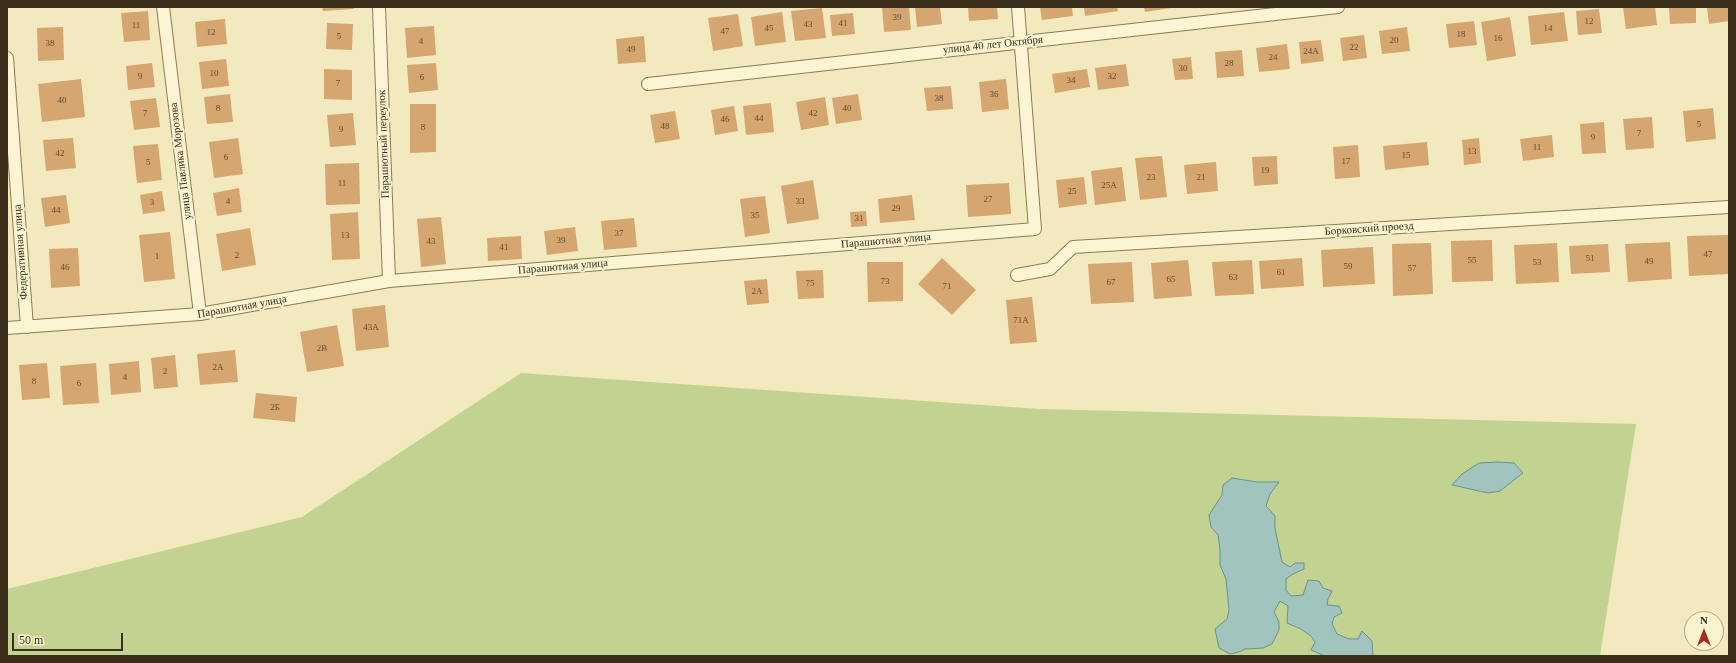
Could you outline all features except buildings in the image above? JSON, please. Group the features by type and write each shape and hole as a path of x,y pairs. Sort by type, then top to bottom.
{"street":[{"name":"улица Павлика Морозова","path":"163,7 200,314"},
{"name":"Парашютный переулок","path":"379,7 389,281"},
{"path":"1018,7 1021,42"},
{"name":"улица 40 лет Октября","path":"648,84 1338,7"},
{"name":"Парашютная улица","path":"7,328 200,314 389,281 1035,228 1021,42"},
{"name":"Федеративная улица","path":"7,58 27,327"},
{"name":"Борковский проезд","path":"1017,275 1050,269 1073,247 1729,207"}],"green space":[{"path":"521,373 1040,409 1636,424 1600,656 7,656 7,589 302,517"}],"water":[{"path":"1479,463 1514,463 1523,473 1500,491 1488,493 1452,485 1462,474"},
{"path":"1232,478 1257,482 1279,482 1270,494 1266,506 1275,516 1275,528 1282,562 1290,567 1295,563 1304,563 1304,569 1286,579 1286,590 1291,596 1303,595 1308,580 1319,581 1323,588 1332,591 1327,605 1339,606 1342,613 1334,617 1332,624 1337,634 1349,639 1358,639 1362,631 1372,641 1373,656 1325,656 1311,650 1315,642 1311,636 1301,629 1287,623 1288,606 1280,601 1274,612 1279,622 1279,630 1272,644 1263,648 1245,649 1230,654 1219,648 1215,629 1227,619 1229,610 1226,579 1220,565 1218,535 1211,527 1209,515 1222,495 1223,485"}]}
